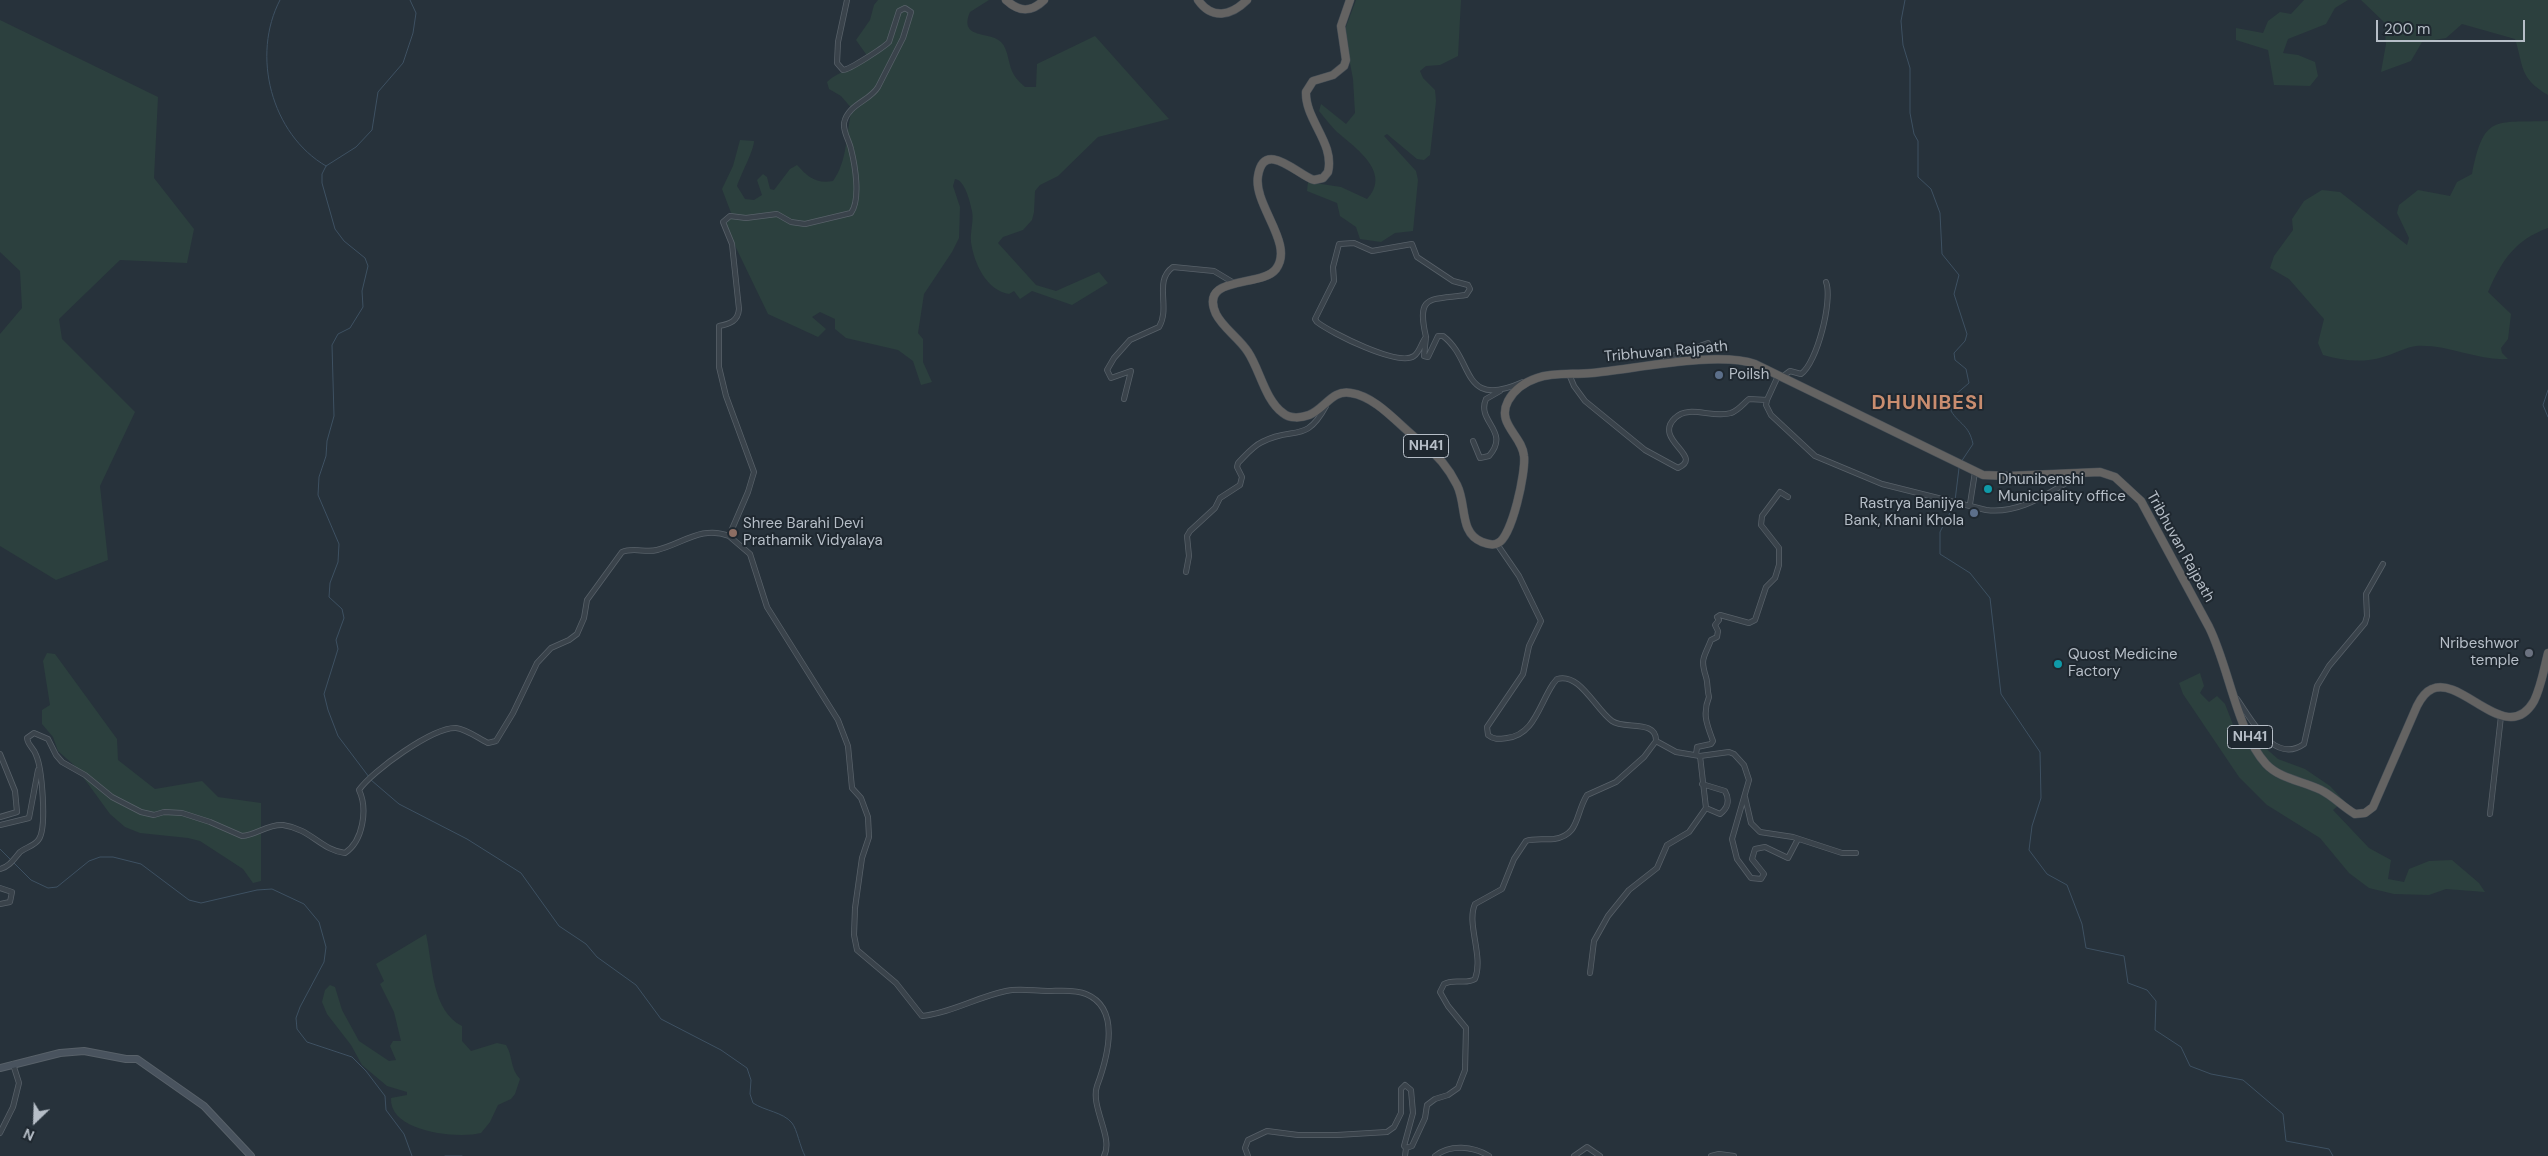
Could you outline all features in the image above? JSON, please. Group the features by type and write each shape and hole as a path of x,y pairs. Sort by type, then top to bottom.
{"highway":[{"path":"1006,0 1017,8 1028,10 1036,8 1044,0"},
{"path":"1198,0 1209,11 1222,14 1232,11 1247,0"},
{"path":"1330,398 1314,413 1302,417 1287,416 1278,408 1248,351 1216,312 1214,300 1217,291 1234,283 1267,276 1275,270 1280,260 1278,241 1258,190 1258,174 1263,163 1269,160 1281,161 1314,180 1323,178 1328,172 1328,153 1307,103 1306,92 1313,81 1333,75 1344,66 1346,56 1342,26 1350,0"},
{"name":"Tribhuvan Rajpath","path":"1497,544 1503,540 1510,527 1524,466 1522,449 1505,420 1505,409 1519,388 1533,379 1549,375 1710,359 1737,359 1755,364 1975,472 1994,476 2100,472 2115,477 2141,501 2220,648 2240,714 2256,751 2267,765 2277,773 2320,790 2355,814 2365,813 2373,807 2417,706 2432,689 2447,689 2501,716"},
{"name":"NH41","path":"1330,398 1345,392 1361,396 1379,408 1429,449 1446,468 1457,486 1462,498 1466,525 1469,532 1481,542 1497,544"},
{"path":"2501,716 2516,716 2530,706 2540,684 2548,653"}],"main road":[{"path":"0,1068 60,1053 84,1050 126,1059 137,1058 204,1106 251,1156"}],"street":[{"path":"729,536 748,492 754,472 731,413 719,367 719,326 732,322 739,309 732,244 723,222 730,216 746,218 777,214 791,222 804,224 851,213 855,207 857,201 855,172 851,147 844,129 844,122 851,110 875,93 899,46 910,12 905,8 899,11 889,42 868,54 853,68 843,70 837,63 838,42 848,0"},
{"path":"1426,337 1415,356 1406,360 1360,345 1315,320 1334,281 1333,267 1339,244 1354,243 1372,250 1412,244 1417,258 1453,281 1468,285 1470,289 1466,295 1434,299 1426,303 1422,308 1426,337 1424,356 1428,357 1431,354 1436,339 1443,336 1450,341 1468,375 1486,389 1500,391"},
{"path":"1124,399 1131,371 1111,378 1107,370 1114,358 1130,340 1159,327 1165,306 1162,279 1167,271 1173,267 1214,272 1234,283"},
{"path":"1826,282 1829,297 1827,312 1817,344 1805,371 1801,374 1790,371 1780,376 1766,405 1771,415 1815,456 1882,484 2001,512 2014,510 2040,499 2068,482 2067,474"},
{"path":"1662,365 1667,358 1708,343"},
{"path":"1569,374 1574,386 1585,401 1645,450 1678,468 1684,464 1684,452 1669,437 1668,428 1679,414 1686,412 1724,415 1733,413 1749,398 1767,400"},
{"path":"1473,441 1480,458 1489,456 1495,450 1496,436 1484,413 1486,398 1536,376 1549,375"},
{"path":"1186,572 1189,556 1187,536 1194,525 1215,508 1220,498 1240,485 1242,478 1237,467 1238,463 1261,442 1309,430 1316,424 1330,398"},
{"path":"1970,504 1975,472"},
{"path":"1590,973 1594,940 1608,916 1629,890 1657,868 1667,845 1689,832 1706,808 1697,748 1711,744 1713,741 1706,724 1704,709 1709,697 1702,661 1711,640 1717,637 1718,631 1715,625 1719,620 1717,617 1720,615 1749,623 1755,620 1766,587 1775,578 1779,565 1779,548 1761,525 1762,516 1774,496 1780,492 1788,497"},
{"path":"0,870 10,865 18,855 35,844 40,838 43,828 44,808 39,766 36,753 27,738 34,733 48,739 62,762 85,775 112,797 141,812 154,815 164,812 182,814 242,836 274,825 296,828 310,834 332,851 345,853 356,842 362,821 365,807 360,790 393,757 444,729 461,729 488,743 496,741 513,713 537,663 551,648 577,634 584,618 587,600 622,552 630,549 656,550 679,540 711,531 729,536 750,554 767,607 838,720 848,746 852,788 861,798 868,817 868,830 855,908 854,935 857,950 884,970 922,1016 935,1015 1008,990 1078,992 1092,998 1104,1012 1110,1031 1102,1076 1096,1092 1101,1126 1108,1145 1104,1156"},
{"path":"1406,1148 1412,1146 1428,1105 1435,1099 1454,1092 1463,1077 1467,1054 1466,1028 1448,1006 1440,992 1444,984 1449,980 1469,981 1476,978 1477,960 1473,912 1475,904 1502,889 1514,859 1526,841 1553,839 1569,834 1577,822 1587,796 1616,782 1644,756 1656,741 1655,734 1649,728 1638,725 1620,726 1610,720 1579,684 1568,678 1557,679 1553,684 1533,722 1524,733 1501,739 1488,735 1486,731 1489,724 1523,674 1529,646 1541,621 1518,576 1497,544"},
{"path":"2235,696 2252,722 2272,744 2284,750 2292,750 2304,744 2317,686 2329,666 2365,623 2367,616 2366,594 2383,564"},
{"path":"2490,814 2501,716"},
{"path":"1656,741 1676,752 1698,755 1729,752 1740,758 1749,776 1732,839 1737,859 1751,878 1761,879 1764,874 1752,858 1755,849 1765,847 1788,858 1798,839"},
{"path":"0,754 15,791 17,812 0,817"},
{"path":"0,825 29,818 39,766"},
{"path":"1702,784 1725,791 1728,799 1727,805 1720,814 1706,808"},
{"path":"1744,795 1751,823 1757,830 1798,839 1842,853 1856,853"},
{"path":"0,888 12,892 10,902 0,904"},
{"path":"0,1133 13,1107 20,1083 13,1064"},
{"path":"1248,1156 1245,1148 1248,1140 1267,1130 1298,1134 1337,1135 1382,1133 1390,1130 1401,1113 1401,1089 1405,1085 1411,1090 1413,1113 1412,1126 1404,1144 1406,1148 1405,1156"},
{"path":"1574,1156 1587,1147 1600,1156"},
{"path":"1436,1156 1444,1149 1456,1148 1480,1151 1489,1156"},
{"path":"1711,1156 1718,1154 1734,1156"}],"green space":[{"path":"878,0 989,0 970,12 967,21 968,27 972,31 996,39 1004,45 1014,75 1025,87 1036,87 1037,64 1095,36 1169,119 1098,137 1058,176 1040,185 1035,191 1032,220 1023,230 1003,237 998,243 1036,285 1056,291 1099,272 1108,283 1072,305 1032,291 1020,299 1014,291 1009,294 1001,291 988,281 978,267 971,242 972,215 968,197 962,183 955,179 953,186 960,207 959,238 924,294 918,333 923,339 923,362 932,382 921,385 913,361 898,350 846,338 835,329 835,319 820,312 812,317 826,329 818,337 768,314 726,227 728,220 733,218 722,189 733,166 740,140 754,141 737,186 745,199 754,200 762,195 757,180 763,174 767,177 770,189 774,190 790,169 797,165 813,179 817,180 833,181 838,174 851,113 854,111 841,96 829,89 827,82 868,57 856,40 870,20 874,5"},
{"path":"1356,0 1461,0 1458,56 1440,65 1426,66 1420,71 1423,78 1435,90 1436,101 1430,155 1424,160 1417,159 1387,134 1384,136 1416,171 1418,180 1413,231 1395,233 1381,242 1360,239 1356,227 1340,216 1337,203 1307,191 1308,182 1341,187 1367,199 1374,189 1376,180 1374,171 1368,162 1361,153 1337,132 1319,111 1321,104 1346,124 1355,113 1353,79 1344,32"},
{"path":"2304,0 2348,0 2335,8 2326,24 2288,39 2283,53 2298,55 2315,62 2318,76 2310,86 2274,85 2268,50 2236,40 2236,28 2263,33 2268,21 2280,12 2291,14"},
{"path":"2361,0 2548,0 2548,95 2527,77 2515,39 2462,24 2446,38 2422,42 2411,61 2381,72 2386,44 2384,22"},
{"path":"0,20 158,97 154,178 194,229 187,263 120,260 59,319 62,339 135,412 100,486 108,560 56,580 0,546 0,334 22,308 20,271 0,252"},
{"path":"2548,121 2548,228 2527,239 2511,252 2504,261 2488,292 2511,314 2508,339 2501,348 2502,353 2508,359 2485,358 2428,346 2416,346 2383,357 2360,361 2338,359 2323,355 2318,343 2324,319 2289,279 2270,268 2274,256 2293,230 2292,219 2304,201 2322,190 2340,192 2407,245 2409,238 2397,213 2399,205 2418,190 2450,196 2457,182 2472,174 2481,141 2487,131 2494,126 2503,123"},
{"path":"47,653 55,654 117,739 118,760 155,789 202,781 218,797 261,803 261,881 253,883 243,869 200,841 140,833 125,827 110,814 75,766 58,751 53,737 42,724 42,710 50,705 43,661"},
{"path":"2200,673 2204,686 2200,693 2209,702 2217,696 2225,704 2239,740 2255,739 2278,759 2305,769 2330,786 2344,801 2333,810 2369,848 2391,860 2388,879 2404,882 2409,869 2429,861 2452,860 2479,883 2485,892 2446,889 2429,895 2394,894 2369,888 2349,873 2320,838 2267,805 2239,777 2183,694 2179,683"},
{"path":"426,934 432,973 439,998 444,1009 452,1019 462,1026 462,1041 471,1051 497,1043 506,1045 515,1071 520,1079 515,1094 511,1099 498,1105 490,1122 481,1133 470,1135 441,1134 412,1126 401,1119 393,1110 391,1098 407,1095 407,1092 387,1086 362,1065 351,1045 327,1014 322,1002 325,990 330,985 335,987 342,1010 359,1041 389,1061 396,1060 390,1046 393,1041 401,1041 394,1012 380,984 384,981 376,964"}],"waterway":[{"path":"280,0 271,22 267,45 267,68 272,92 280,114 292,134 307,152 326,166"},
{"path":"369,777 338,736 324,694 338,649 336,640 344,618 342,609 329,597 330,583 338,562 339,544 318,495 319,477 326,456 327,441 334,416 332,345 338,334 350,328 363,307 362,291 368,266 365,258 344,241 335,229 322,183 322,174 326,166 356,147 372,130 378,92 403,63 413,33 416,13 410,0"},
{"path":"1905,0 1901,21 1903,45 1910,68 1910,113 1914,134 1918,141 1918,177 1931,189 1940,213 1942,254 1959,275 1954,294 1967,334 1965,341 1954,353 1955,360 1966,369 1969,383 1955,395 1951,411 1967,429 1973,444 1961,462"},
{"path":"2548,390 2543,405 2548,417"},
{"path":"1955,501 1959,468"},
{"path":"1954,505 1940,532 1940,554 1970,573 1990,598 2001,694 2040,752 2041,798 2032,826 2029,850 2047,874 2067,885 2082,924 2086,948 2124,956 2128,983 2147,990 2156,1001 2155,1030 2181,1047 2190,1066 2211,1074 2243,1080 2283,1114 2286,1141 2329,1149 2333,1156"},
{"path":"371,780 399,804 467,839 521,873 559,926 586,944 597,957 636,985 661,1019 721,1050 747,1068 751,1080 750,1094 753,1103 784,1116 792,1123 805,1156"},
{"path":"0,849 31,880 48,888 57,887 89,861 100,857 113,857 141,864 189,900 201,903 257,890 272,889 304,904 319,922 326,947 324,962 296,1018 297,1029 307,1042 352,1057 366,1071 385,1096 386,1110 404,1134 412,1156"},
{"path":"445,1156 462,1156"}],"place":[{"name":"Poilsh","path":"1719,375"},
{"name":"Dhunibenshi Municipality office","path":"1988,489"},
{"name":"Rastrya Banijya Bank, Khani Khola","path":"1974,513"},
{"name":"Shree Barahi Devi Prathamik Vidyalaya","path":"733,533"},
{"name":"Nribeshwor temple","path":"2529,653"},
{"name":"Quost Medicine Factory","path":"2058,664"}],"district":[{"name":"DHUNIBESI","path":"1928,404"}]}
